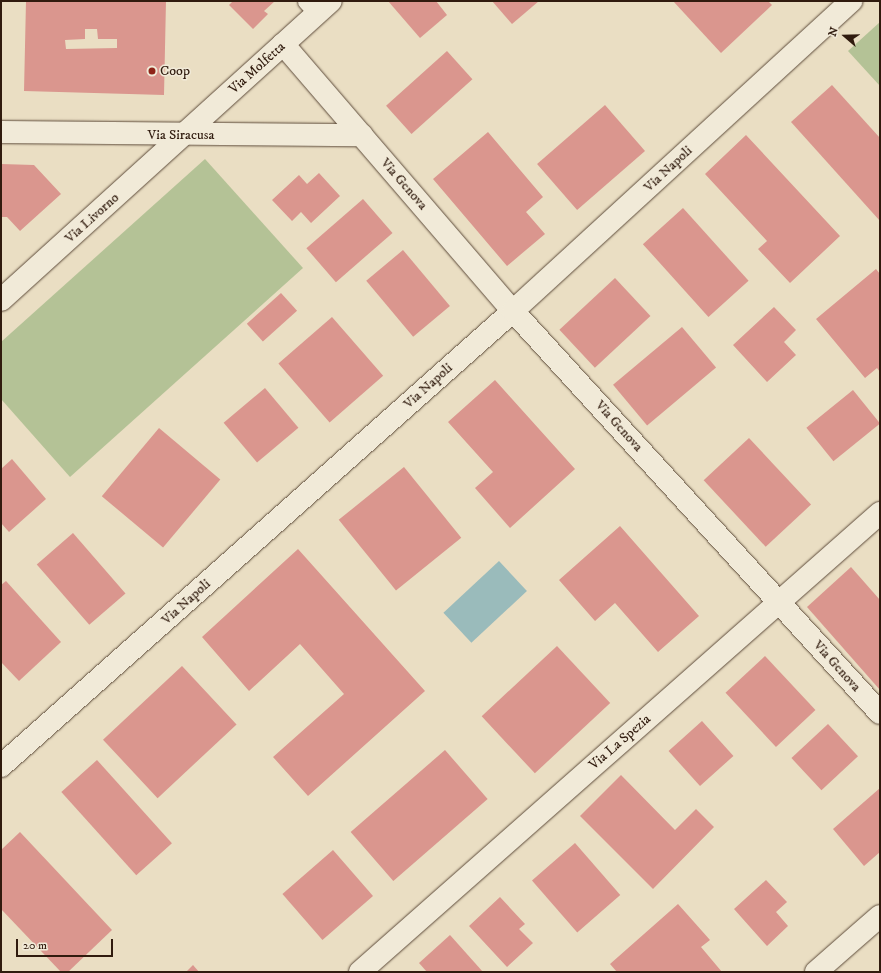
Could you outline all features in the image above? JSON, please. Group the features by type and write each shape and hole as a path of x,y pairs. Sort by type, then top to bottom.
{"street":[{"name":"Via Napoli","path":"1,766 513,311 851,1"},
{"name":"Via Molfetta","path":"183,136 283,44 318,5"},
{"name":"Via Genova","path":"283,44 513,311 880,713"},
{"name":"Via Siracusa","path":"1,132 183,136 362,135"},
{"name":"Via Livorno","path":"1,300 183,136"},
{"name":"Via La Spezia","path":"360,972 880,513"},
{"path":"816,972 880,916"}],"green space":[{"path":"880,22 880,86 848,51"},
{"path":"205,159 303,268 70,477 1,399 1,342"}],"water":[{"path":"499,561 527,591 471,643 443,613"}],"building":[{"path":"26,1 166,1 164,95 24,91","holes":["85,29 97,29 98,39 117,39 117,48 66,49 65,40 85,39"]},
{"path":"233,1 275,1 264,11 268,14 253,29 229,5"},
{"path":"388,1 436,1 447,15 420,38"},
{"path":"492,1 539,1 512,24"},
{"path":"673,1 768,1 772,5 721,53"},
{"path":"447,51 472,79 411,134 386,106"},
{"path":"832,85 880,138 880,221 791,122"},
{"path":"605,105 645,151 577,210 537,164"},
{"path":"488,132 543,197 526,212 545,234 507,266 433,179"},
{"path":"746,135 840,236 790,283 758,249 767,241 705,174"},
{"path":"1,164 34,165 61,194 20,231 7,217 1,217"},
{"path":"319,173 340,196 311,223 301,212 292,221 272,200 299,175 307,184"},
{"path":"363,199 393,233 336,282 306,248"},
{"path":"683,208 749,281 708,317 643,244"},
{"path":"403,250 450,306 413,337 366,281"},
{"path":"876,269 880,274 880,372 877,368 865,378 816,319"},
{"path":"615,278 650,316 595,368 559,330"},
{"path":"281,293 297,311 263,342 247,324"},
{"path":"774,307 796,330 784,342 796,355 767,382 733,345"},
{"path":"332,317 383,376 330,422 278,364"},
{"path":"682,327 716,368 647,425 613,385"},
{"path":"495,380 575,469 510,528 475,488 493,472 448,422"},
{"path":"265,388 298,428 257,463 224,423"},
{"path":"853,390 880,423 833,461 806,428"},
{"path":"159,428 220,479 163,548 102,496"},
{"path":"749,438 811,505 766,547 704,480"},
{"path":"12,459 46,499 9,532 1,523 1,469"},
{"path":"404,467 461,538 396,591 339,520"},
{"path":"620,526 699,616 658,652 615,603 595,621 559,580"},
{"path":"73,533 125,593 89,625 37,564"},
{"path":"298,549 425,691 308,796 273,757 344,694 300,644 249,691 202,637"},
{"path":"851,567 880,600 880,690 807,607"},
{"path":"6,581 61,642 19,681 1,662 1,585"},
{"path":"557,646 610,703 535,773 482,716"},
{"path":"765,656 815,710 776,747 726,693"},
{"path":"182,666 237,725 158,798 103,740"},
{"path":"702,721 733,756 700,786 669,751"},
{"path":"828,724 858,756 821,790 791,758"},
{"path":"445,750 488,799 393,881 351,832"},
{"path":"97,760 172,843 136,875 61,792"},
{"path":"621,775 675,830 696,809 714,827 653,889 580,816"},
{"path":"880,788 880,852 864,866 833,829"},
{"path":"20,832 112,930 68,972 61,972 1,909 1,850"},
{"path":"575,843 620,895 577,932 532,880"},
{"path":"333,850 373,896 322,940 282,894"},
{"path":"766,880 787,902 776,912 788,926 767,946 734,909"},
{"path":"500,897 525,924 519,929 533,943 507,967 469,926"},
{"path":"678,904 710,940 701,947 722,972 617,972 610,964"},
{"path":"450,935 483,972 427,972 419,963"},
{"path":"193,965 199,972 186,972"}],"place":[{"name":"Coop","path":"152,71"}]}
